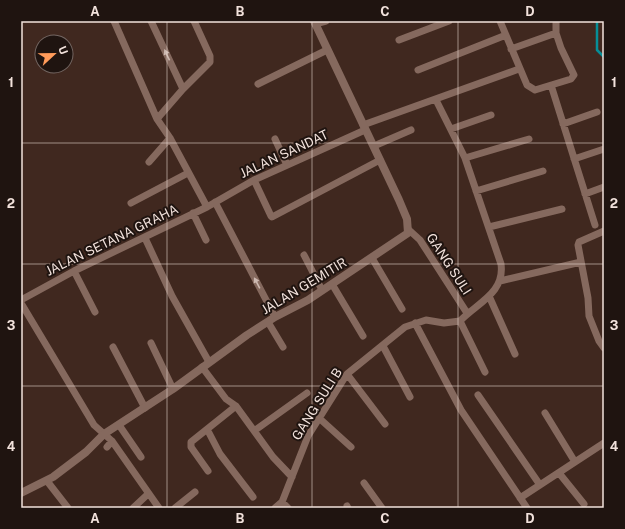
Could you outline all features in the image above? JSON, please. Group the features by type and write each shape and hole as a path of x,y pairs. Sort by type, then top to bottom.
{"street":[{"path":"114,21 157,119 170,138 207,207"},
{"path":"152,21 183,89"},
{"path":"157,119 183,89 210,62 210,56 194,21"},
{"path":"326,21 314,23 374,146 407,218 409,230"},
{"path":"399,40 449,21"},
{"path":"500,21 527,85 535,90 571,79 574,75 561,48 556,33 556,21"},
{"path":"511,50 556,33"},
{"path":"418,70 506,34"},
{"path":"258,84 327,50"},
{"name":"JALAN SANDAT","path":"215,202 254,180 287,166 364,128 519,69"},
{"path":"551,85 595,225"},
{"path":"436,100 465,158 501,264 502,275 500,282 485,302 467,313 460,321 485,372"},
{"path":"563,124 597,112"},
{"path":"451,129 491,115"},
{"path":"374,146 412,130"},
{"path":"149,162 170,138"},
{"path":"275,138 287,166"},
{"path":"465,158 529,139"},
{"path":"574,159 604,149"},
{"path":"254,180 272,217 380,160"},
{"path":"476,191 543,171"},
{"path":"131,203 188,172"},
{"path":"585,194 604,187"},
{"path":"215,202 272,320 283,347"},
{"name":"JALAN SETANA GRAHA","path":"21,300 74,271 145,238 215,202"},
{"path":"489,227 562,209"},
{"path":"193,213 206,240"},
{"name":"JALAN GEMITIR","path":"21,493 47,481 86,452 104,434 145,408 206,364 272,320 308,300 405,236 409,230"},
{"name":"GANG SULI","path":"409,230 420,240 467,313"},
{"path":"604,232 579,242 578,245 588,298 589,316 599,341 604,348"},
{"path":"145,238 206,364 226,399 236,406 273,457 292,477"},
{"path":"304,255 322,290"},
{"path":"372,258 402,309"},
{"path":"500,282 581,262"},
{"path":"74,271 95,312"},
{"path":"332,284 363,336"},
{"path":"489,296 515,354"},
{"path":"21,303 94,425 112,441 159,508"},
{"name":"GANG SULI B","path":"275,508 282,502 308,436 347,374 405,327 426,320 444,323 460,321"},
{"path":"415,323 461,410 527,508"},
{"path":"151,343 173,388"},
{"path":"382,346 410,397"},
{"path":"113,347 145,408"},
{"path":"347,374 385,424"},
{"path":"254,431 307,393"},
{"path":"478,395 540,486"},
{"path":"208,471 191,445 191,442 236,406"},
{"path":"545,413 575,462"},
{"path":"319,418 351,447"},
{"path":"120,424 141,458"},
{"path":"207,429 220,454 253,497"},
{"path":"107,447 112,441"},
{"path":"520,498 604,443"},
{"path":"559,473 584,504"},
{"path":"47,481 68,508"},
{"path":"364,482 382,508"},
{"path":"174,508 195,492"},
{"path":"133,508 148,494"},
{"path":"282,502 288,508"}],"waterway":[{"path":"597,21 597,50 604,57"}]}
